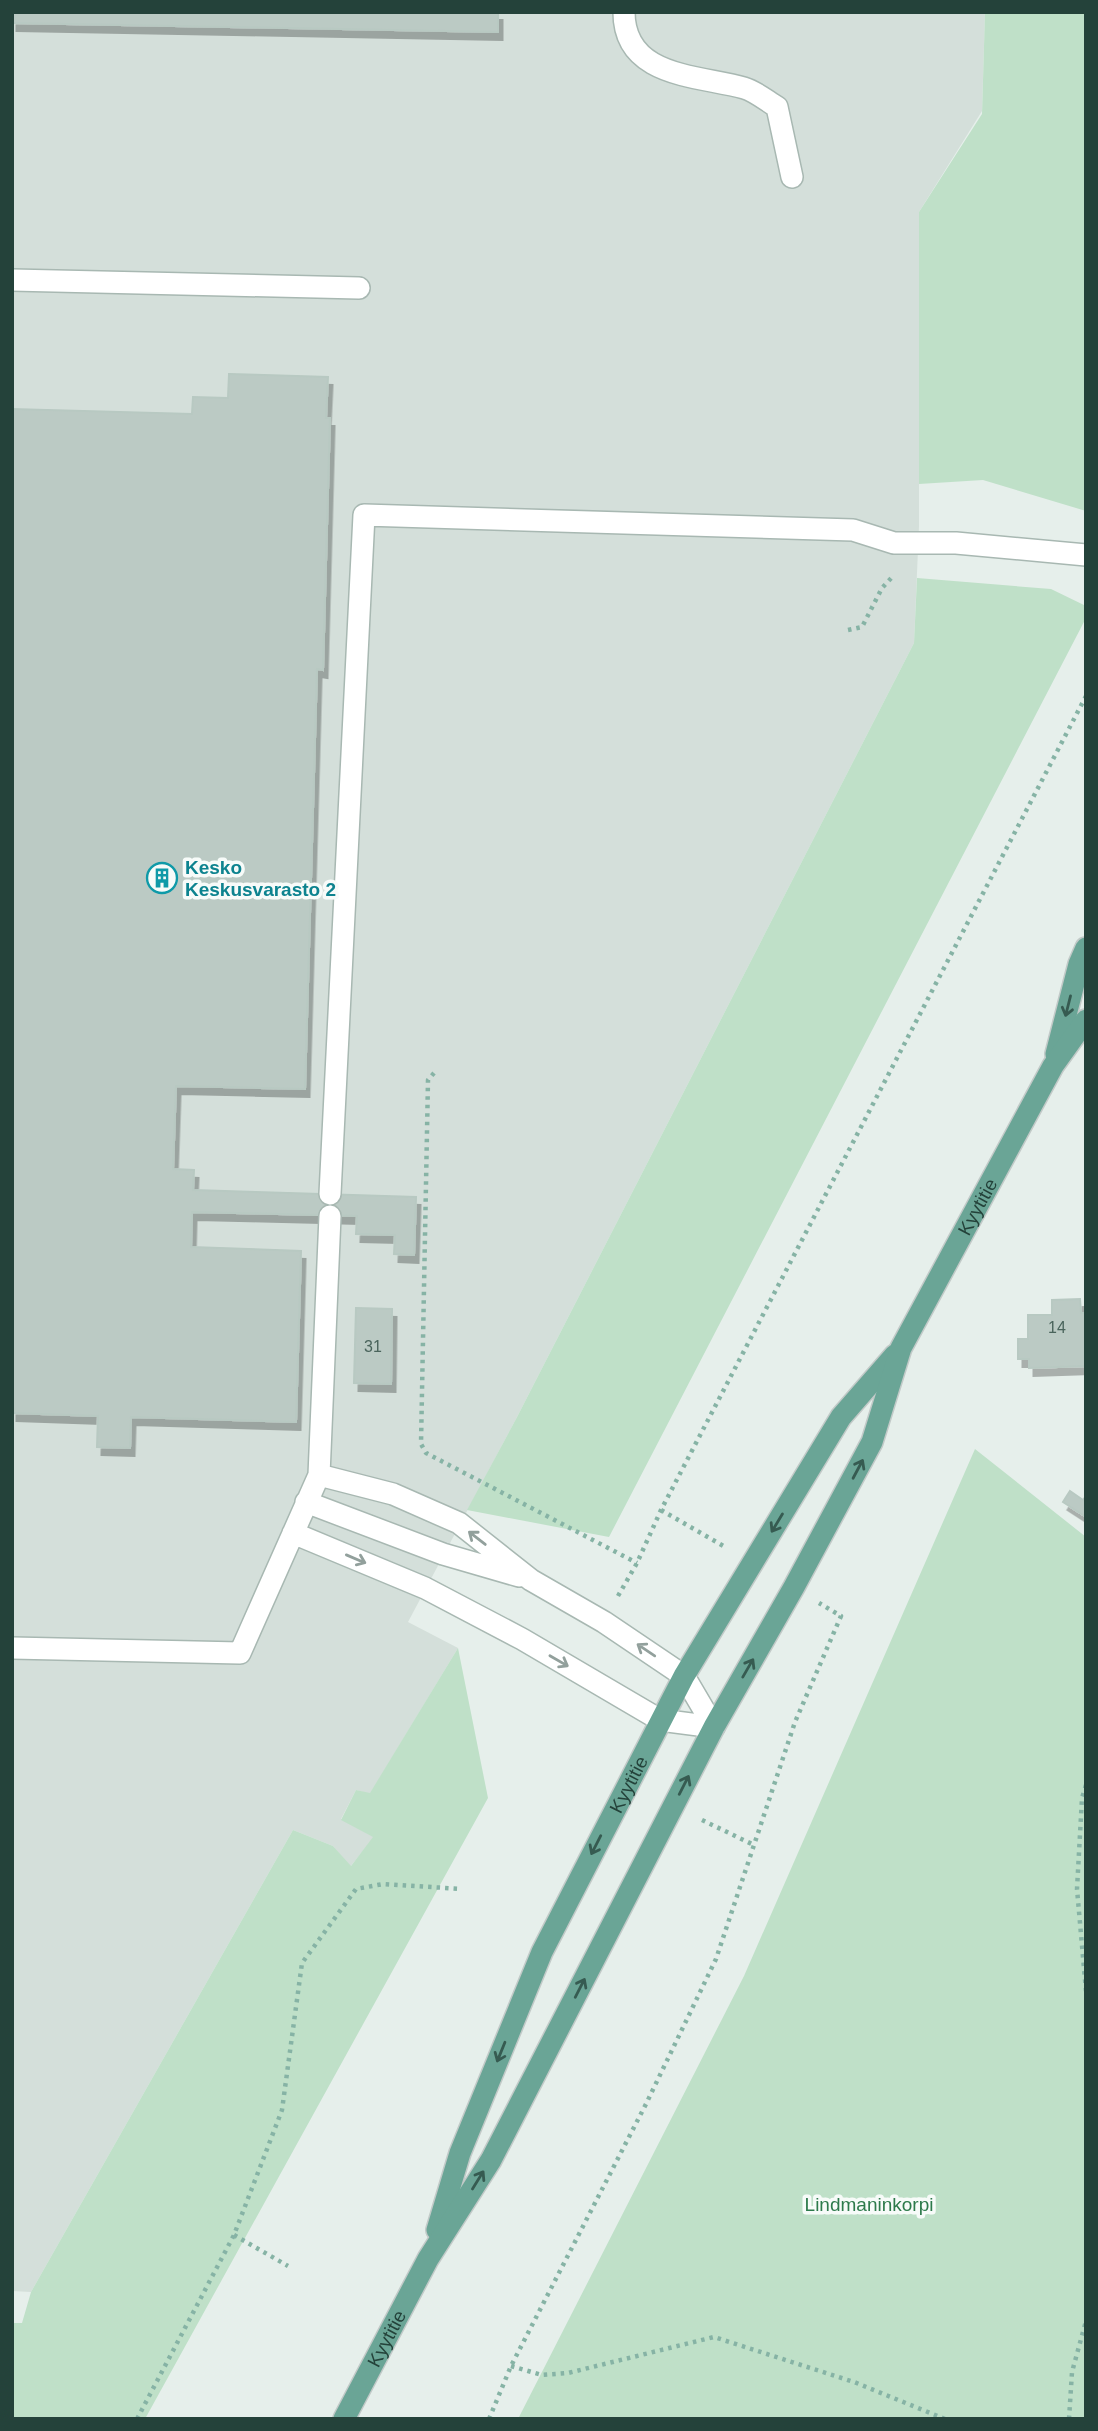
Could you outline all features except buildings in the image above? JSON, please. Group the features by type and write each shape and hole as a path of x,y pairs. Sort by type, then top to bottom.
{"main road":[{"name":"Kyytitie","path":"1053,1066 1079,964 1086,948"},
{"name":"Kyytitie","path":"344,2419 428,2259 491,2160 714,1727 872,1442 901,1348 1053,1066 1086,1020"},
{"name":"Kyytitie","path":"428,2259 460,2153 542,1952 660,1720 841,1417 901,1348"}],"lane":[{"path":"624,12 624,26 639,55 673,74 748,88 777,107 792,177"},
{"path":"12,280 359,288"},
{"path":"12,1648 240,1653 318,1475 364,515 853,530 894,543 956,543 1086,555"},
{"path":"318,1475 393,1494 459,1523 531,1580 604,1622 684,1676 714,1727"},
{"path":"306,1502 443,1554 531,1580"},
{"path":"293,1533 425,1588 522,1639 660,1720 714,1727"}],"path":[{"path":"604,1622 638,1563 661,1510 1086,696"},
{"path":"434,1073 428,1080 421,1444 426,1453 638,1563"},
{"path":"489,2419 511,2366 646,2104 716,1959 795,1723 841,1616"},
{"path":"1086,1785 1082,1798 1077,1889 1086,1992"},
{"path":"673,1806 755,1845"},
{"path":"137,2419 234,2235 282,2110 302,1963 356,1889 383,1884 462,1889"},
{"path":"234,2235 288,2266"},
{"path":"1069,2419 1072,2372 1086,2321"},
{"path":"511,2366 542,2375 568,2372 714,2337 854,2382 945,2419"}],"shaded area":[{"path":"12,12 985,12 982,111 919,212 919,526 914,643 516,1419 408,1622 458,1648 370,1794 356,1790 341,1819 374,1837 350,1867 333,1846 293,1830 31,2292 12,2291"}],"green space":[{"path":"985,12 1086,12 1086,511 983,480 919,484 919,212 982,114"},
{"path":"917,578 1051,589 1086,606 1086,618 609,1537 467,1510 914,643"},
{"name":"Lindmaninkorpi","path":"975,1449 1086,1537 1086,2419 518,2419 744,1976"},
{"path":"458,1648 488,1798 145,2419 12,2419 12,2323 22,2323 31,2292 293,1830 333,1846 351,1866 373,1837 341,1820 356,1790 370,1793"}],"place":[{"name":"Kesko Keskusvarasto 2","path":"162,878"}]}
